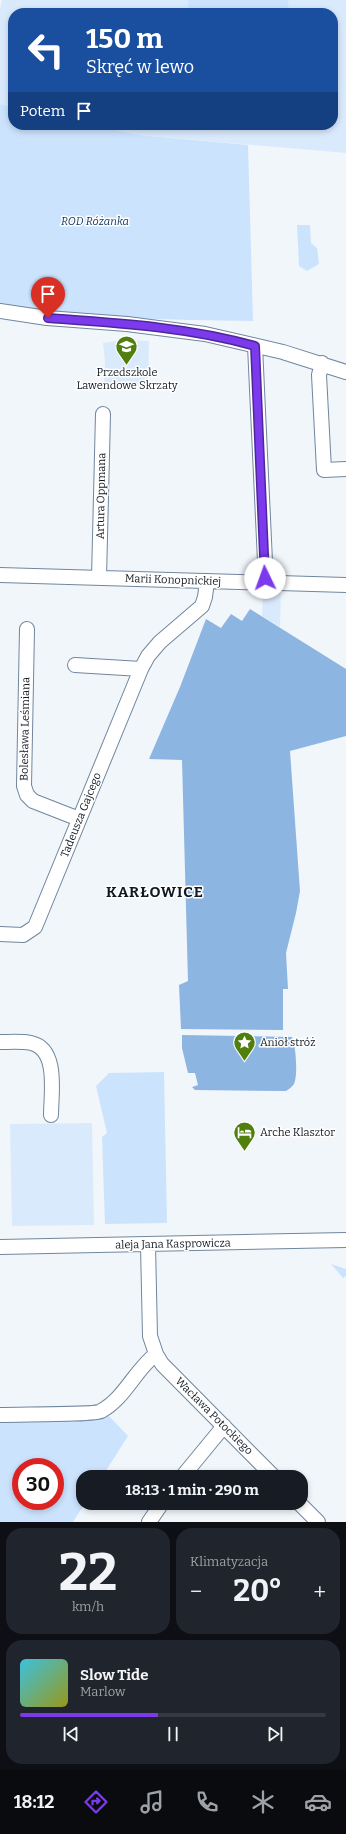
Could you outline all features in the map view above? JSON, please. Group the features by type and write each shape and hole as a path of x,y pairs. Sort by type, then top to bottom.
{"street":[{"path":"0,311 48,318 127,324 205,334 283,352 346,372"},
{"path":"255,346 266,583"},
{"path":"322,364 320,376 324,470 346,469"},
{"name":"Artura Oppmana","path":"99,578 103,414"},
{"name":"Marii Konopnickiej","path":"0,575 346,585"},
{"name":"Tadeusza Gajcego","path":"0,934 23,935 35,927 141,669 148,656 160,642 202,606 206,597 207,581"},
{"name":"Bolesława Leśmiana","path":"26,629 24,786 27,795 33,801 79,819"},
{"path":"75,665 141,669"},
{"path":"0,1042 31,1043 38,1046 48,1056 52,1065 51,1115"},
{"name":"aleja Jana Kasprowicza","path":"0,1247 346,1240"},
{"name":"Wacława Potockiego","path":"148,1244 150,1336 156,1354 162,1364 267,1470"},
{"path":"0,1415 100,1412 127,1389 147,1362 156,1354"},
{"path":"188,1470 224,1426"},
{"path":"149,1522 157,1510"},
{"path":"306,1510 318,1522"}],"shaded area":[{"path":"2,0 346,0 346,153 138,135 116,130 338,130 338,8 8,8 8,106 0,104 0,9"},
{"name":"Przedszkole Lawendowe Skrzaty","path":"122,340 149,341 148,386 115,386 115,383 110,383 110,386 104,386 105,362 103,343"},
{"path":"263,588 281,589 280,627 262,616"},
{"path":"250,609 346,669 346,736 290,751 300,891 286,953 288,989 283,989 283,1030 181,1029 179,985 188,981 182,760 149,759 180,687 206,619 221,628 231,614 242,621"},
{"path":"182,1035 292,1037 295,1047 296,1060 294,1084 286,1091 195,1090 192,1087 198,1085 195,1073 188,1073 182,1048"},
{"path":"92,1123 94,1225 12,1226 10,1124"}],"green space":[{"path":"188,0 288,0 289,8 189,8"},
{"name":"ROD Różanka","path":"0,104 8,106 8,130 116,130 138,135 248,145 253,321 126,318 63,312 0,303"},
{"path":"297,225 310,225 311,243 317,248 319,264 307,271 299,266"},
{"path":"164,1072 167,1223 105,1224 102,1137 107,1133 96,1086 109,1073"},
{"path":"331,1264 346,1269 346,1276 343,1278"},
{"path":"107,1414 128,1436 106,1470 76,1470 76,1510 81,1510 73,1522 0,1522 0,1420"}],"place":[{"name":"Przedszkole Lawendowe Skrzaty","path":"127,366"},
{"name":"Anioł stróż","path":"244,1062"},
{"name":"Arche Klasztor","path":"245,1152"}],"district":[{"name":"KARŁOWICE","path":"155,892"}],"route":[{"path":"48,318 127,324 205,334 255,346 265,578"}]}
